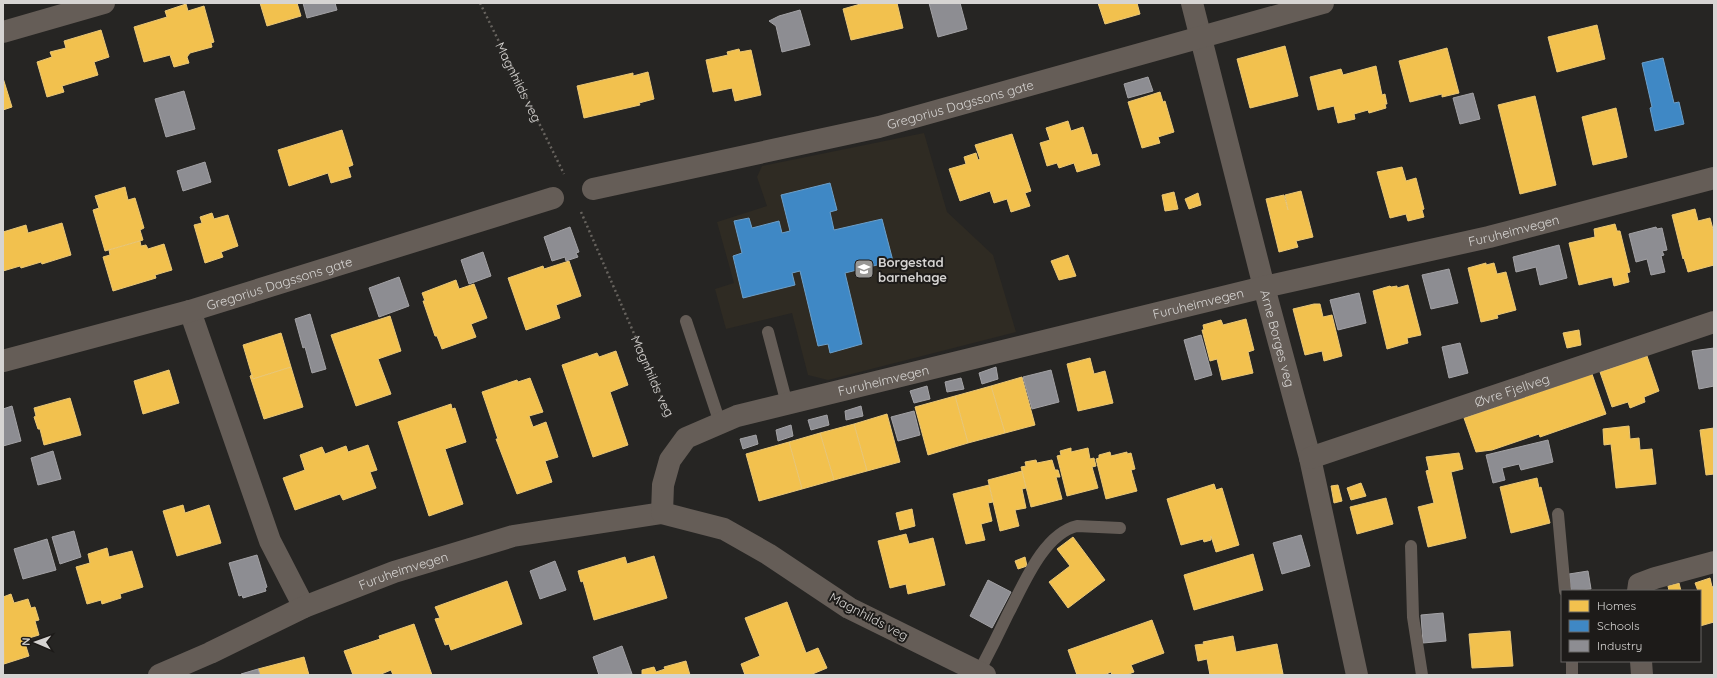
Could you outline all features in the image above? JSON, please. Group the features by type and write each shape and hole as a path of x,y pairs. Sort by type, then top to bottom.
{"street":[{"path":"3,32 104,3"},
{"name":"Arne Borges veg","path":"1192,3 1264,287 1310,458 1357,675"},
{"name":"Gregorius Dagssons gate","path":"593,189 879,127 1323,3"},
{"name":"Furuheimvegen","path":"686,438 737,416 1264,287 1489,237 1714,178"},
{"name":"Gregorius Dagssons gate","path":"3,361 190,311 553,198"},
{"path":"190,311 270,541 304,607"},
{"name":"Øvre Fjellveg","path":"1310,458 1714,322"},
{"path":"662,513 663,485 670,460 686,438"},
{"name":"Furuheimvegen","path":"159,675 210,653 304,607 394,572 513,536 662,513"},
{"name":"Magnhilds veg","path":"662,513 724,528 768,554 850,608 982,673"},
{"path":"1638,590 1639,584 1655,578 1714,562"},
{"path":"1641,662 1642,675"}],"lane":[{"path":"686,321 720,423"},
{"path":"768,332 787,404"},
{"path":"1558,514 1565,590"},
{"name":"Magnhilds veg","path":"982,673 1029,573 1042,553 1056,537 1070,528 1077,526 1120,528"},
{"path":"1411,546 1413,617 1422,675"},
{"path":"1572,662 1572,675"}],"path":[{"name":"Magnhilds veg","path":"480,3 566,179"},
{"name":"Magnhilds veg","path":"580,208 666,408 686,438"}],"shaded area":[{"name":"Borgestad barnehage","path":"924,133 947,212 993,255 1016,332 828,380 808,375 792,313 726,329 715,289 734,283 717,222 767,206 757,177 762,166"}],"building: Homes":[{"path":"260,3 297,3 301,16 267,26"},
{"path":"864,3 897,3 903,28 851,40 843,9"},
{"path":"1098,3 1137,3 1140,14 1105,24"},
{"path":"186,4 188,11 204,6 214,42 211,43 212,47 190,53 187,57 189,63 174,67 170,55 144,62 134,27 167,17 165,11"},
{"path":"1597,25 1605,59 1557,72 1548,37"},
{"path":"101,30 109,57 94,62 98,75 62,86 64,92 47,97 37,62 52,57 50,52 66,48 64,41"},
{"path":"1285,46 1298,96 1250,108 1237,59"},
{"path":"1447,48 1459,93 1442,97 1442,94 1410,102 1399,61"},
{"path":"739,49 740,52 751,50 761,95 735,101 732,88 713,92 706,60 728,55 727,52"},
{"path":"1376,66 1382,95 1385,94 1387,104 1385,104 1386,108 1369,113 1368,110 1354,114 1355,119 1338,123 1334,106 1318,110 1310,77 1341,69 1343,75"},
{"path":"648,72 654,99 639,103 640,105 584,118 577,86 633,73 633,76"},
{"path":"3,78 12,107 3,110"},
{"path":"1160,92 1163,102 1165,101 1174,132 1158,137 1160,143 1142,148 1128,102"},
{"path":"1535,96 1556,185 1520,194 1498,105"},
{"path":"1616,108 1627,157 1593,165 1582,117"},
{"path":"1068,121 1071,131 1083,127 1092,155 1097,154 1100,165 1077,172 1074,163 1059,168 1057,163 1047,166 1040,143 1050,140 1046,128"},
{"path":"342,130 353,165 348,167 351,177 331,183 328,173 289,186 278,150"},
{"path":"1012,134 1031,191 1025,193 1030,206 1011,212 1007,199 994,203 990,191 960,201 949,169 966,164 964,157 976,153 978,160 980,159 975,145"},
{"path":"1402,167 1406,181 1416,178 1424,209 1422,210 1424,217 1408,221 1406,214 1390,218 1377,172"},
{"path":"125,187 128,200 135,198 144,228 140,230 143,240 105,251 93,210 99,208 95,196"},
{"path":"1301,191 1313,237 1296,241 1298,247 1279,252 1266,199 1284,195 1288,210 1285,195"},
{"path":"1174,192 1178,209 1165,211 1162,195"},
{"path":"1198,193 1201,205 1189,209 1185,199"},
{"path":"1695,209 1698,221 1710,218 1714,233 1714,265 1688,272 1684,258 1683,259 1672,215"},
{"path":"212,213 214,219 228,215 238,246 221,252 223,257 205,263 194,225 202,223 200,217"},
{"path":"62,223 71,255 42,264 41,262 21,268 20,266 3,271 3,232 26,225 28,233"},
{"path":"1615,224 1617,231 1620,231 1630,272 1627,273 1629,282 1614,286 1612,277 1579,285 1569,243 1595,237 1594,229"},
{"path":"140,241 141,246 146,245 148,249 164,244 172,270 155,275 156,278 113,291 103,257 110,255 109,250"},
{"path":"1068,255 1076,276 1059,280 1051,261"},
{"path":"569,261 581,296 556,305 560,318 526,330 508,278 543,266 544,269"},
{"path":"1486,263 1486,265 1494,263 1497,274 1506,272 1516,310 1497,315 1498,318 1481,322 1468,268"},
{"path":"456,280 459,289 474,284 487,318 471,324 476,337 442,349 437,336 435,336 423,301 425,301 422,293"},
{"path":"1408,285 1421,335 1407,338 1408,343 1387,349 1373,291 1390,286 1397,286 1397,288"},
{"path":"1320,304 1323,317 1332,315 1342,356 1324,361 1322,351 1305,355 1293,309"},
{"path":"390,316 401,351 378,359 391,394 356,406 331,335"},
{"path":"1246,319 1254,350 1248,352 1253,373 1222,380 1217,359 1210,361 1202,330 1204,330 1203,325 1221,320 1223,325"},
{"path":"1579,330 1581,345 1567,348 1563,333"},
{"path":"281,333 291,367 253,379 243,345"},
{"path":"616,351 628,385 610,392 628,445 593,457 562,365 597,353 599,357"},
{"path":"1647,356 1659,391 1644,397 1645,402 1630,408 1628,402 1612,407 1600,372"},
{"path":"1090,358 1094,374 1105,371 1113,403 1078,411 1067,364"},
{"path":"291,367 303,407 264,419 250,376 252,375 253,379"},
{"path":"169,370 179,403 143,414 134,381"},
{"path":"1592,374 1606,414 1540,437 1539,434 1492,450 1476,452 1464,418"},
{"path":"1022,377 1035,425 1005,433 991,386"},
{"path":"530,378 543,412 529,416 533,427 546,422 558,457 545,461 552,482 517,494 496,439 498,439 482,392 517,380 518,382"},
{"path":"991,386 1005,433 968,443 955,396"},
{"path":"955,396 968,443 928,455 915,407"},
{"path":"70,398 81,435 44,445 40,429 38,429 34,417 36,416 34,408"},
{"path":"451,404 452,409 455,408 466,442 445,449 463,504 429,516 398,422"},
{"path":"887,414 900,462 867,471 854,424"},
{"path":"854,424 867,471 834,480 820,433"},
{"path":"1629,426 1630,439 1639,438 1640,450 1652,449 1656,484 1616,488 1611,444 1604,445 1603,429"},
{"path":"1714,428 1714,474 1706,475 1700,430"},
{"path":"820,433 834,480 802,489 789,442"},
{"path":"789,442 802,489 759,501 746,454"},
{"path":"368,445 377,470 370,472 376,488 343,500 340,494 295,510 283,478 305,470 300,455 322,447 325,454 346,446 348,452"},
{"path":"1071,448 1071,452 1088,448 1090,459 1094,458 1096,466 1092,467 1098,488 1067,496 1057,456 1061,455 1060,451"},
{"path":"1110,452 1111,456 1127,452 1127,454 1131,453 1135,469 1131,470 1137,491 1106,499 1096,459 1099,458 1099,455"},
{"path":"1459,453 1463,469 1451,472 1466,538 1428,547 1418,507 1434,503 1426,471 1429,470 1426,457"},
{"path":"1036,460 1037,463 1052,460 1055,470 1058,470 1060,477 1056,477 1062,499 1031,507 1021,467 1026,466 1025,462"},
{"path":"1022,471 1026,488 1022,489 1026,508 1015,510 1019,526 1000,531 988,480"},
{"path":"1537,478 1539,488 1541,487 1550,523 1511,533 1500,487"},
{"path":"1361,483 1366,496 1351,500 1347,488"},
{"path":"1214,484 1216,490 1222,488 1239,545 1216,552 1211,536 1211,540 1204,542 1203,539 1181,545 1167,499"},
{"path":"989,485 993,502 988,503 992,521 981,524 985,540 966,544 953,494"},
{"path":"1338,485 1342,501 1334,503 1331,486"},
{"path":"1386,498 1393,524 1357,534 1350,507"},
{"path":"183,505 185,513 209,505 221,543 177,556 163,511"},
{"path":"912,509 915,526 900,530 896,513"},
{"path":"906,534 909,544 933,538 945,585 908,594 906,584 890,588 878,541"},
{"path":"1073,537 1105,580 1068,608 1049,582 1070,566 1057,549"},
{"path":"107,548 109,557 132,551 143,587 120,594 121,598 102,604 101,600 87,604 76,567 90,563 88,554"},
{"path":"1253,554 1263,590 1194,610 1184,575"},
{"path":"654,556 667,598 594,620 583,581 581,582 578,571 625,557 627,564"},
{"path":"1025,557 1027,566 1018,569 1015,561"},
{"path":"1710,578 1712,587 1714,586 1714,622 1701,626 1701,590 1698,590 1695,583"},
{"path":"507,581 522,624 451,650 449,644 445,645 435,619 440,618 435,607"},
{"path":"1679,583 1681,590 1669,590 1668,586"},
{"path":"11,594 14,603 28,599 31,608 35,607 39,620 35,621 39,635 29,638 30,641 25,643 29,656 4,664 3,597"},
{"path":"787,602 806,653 818,648 827,668 810,675 745,675 741,664 760,656 745,618"},
{"path":"1152,620 1164,653 1131,665 1134,672 1126,675 1112,675 1111,672 1104,675 1077,675 1068,650"},
{"path":"414,624 432,675 393,675 391,670 379,675 353,675 344,651 380,639 379,636"},
{"path":"1510,631 1513,666 1472,668 1469,634"},
{"path":"1233,636 1236,652 1277,644 1283,674 1210,675 1207,659 1198,661 1195,645"},
{"path":"304,657 309,675 260,675 258,669"},
{"path":"686,661 690,675 642,675 642,670 654,667 656,672 665,669 664,667"}],"building: Schools":[{"path":"1663,58 1674,103 1679,102 1684,124 1655,131 1650,108 1652,107 1642,63"},
{"path":"830,183 837,210 830,212 834,230 882,219 893,261 845,273 862,344 830,353 828,344 818,346 800,271 792,273 795,285 743,298 733,256 742,253 734,221 749,218 752,228 779,221 782,233 790,231 781,195"}],"building: Industry":[{"path":"303,3 335,3 337,10 307,18"},
{"path":"929,3 960,3 967,29 938,37"},
{"path":"800,10 810,45 782,52 776,26 769,21 779,16"},
{"path":"1148,77 1153,91 1128,98 1124,84"},
{"path":"184,91 195,129 166,137 155,99"},
{"path":"1473,93 1480,119 1460,124 1453,98"},
{"path":"205,162 211,182 183,191 177,171"},
{"path":"570,227 579,252 576,253 578,257 566,261 565,257 552,261 544,237"},
{"path":"1656,227 1657,229 1662,228 1667,250 1662,251 1664,255 1661,256 1665,272 1651,275 1647,259 1636,262 1629,234"},
{"path":"1559,245 1567,278 1540,285 1536,267 1516,272 1513,257"},
{"path":"483,252 491,276 469,284 461,260"},
{"path":"1449,269 1458,303 1431,309 1422,275"},
{"path":"399,277 409,306 379,317 369,288"},
{"path":"1359,293 1366,323 1338,330 1330,300"},
{"path":"310,314 326,369 312,373 295,319"},
{"path":"1201,335 1212,375 1195,380 1184,340"},
{"path":"1460,343 1468,373 1449,378 1442,347"},
{"path":"1714,348 1714,386 1699,389 1692,351"},
{"path":"996,367 998,379 982,384 979,373"},
{"path":"1051,370 1059,402 1032,409 1023,377"},
{"path":"961,378 964,389 947,392 945,382"},
{"path":"927,386 930,399 914,403 910,391"},
{"path":"12,406 21,441 3,446 3,409"},
{"path":"861,406 863,416 846,420 845,411"},
{"path":"914,411 920,435 898,441 891,417"},
{"path":"827,415 829,425 811,430 808,420"},
{"path":"791,425 793,436 778,441 776,430"},
{"path":"756,435 758,444 743,449 740,439"},
{"path":"1548,440 1553,462 1521,470 1519,464 1502,468 1505,480 1493,483 1486,455"},
{"path":"53,451 61,479 38,485 31,458"},
{"path":"74,531 81,557 60,564 52,537"},
{"path":"1301,535 1310,566 1282,574 1273,543"},
{"path":"47,539 56,570 23,579 14,549"},
{"path":"257,555 267,587 265,588 266,591 243,598 242,595 239,596 229,563"},
{"path":"555,561 566,590 540,599 530,571"},
{"path":"1588,571 1591,589 1571,590 1569,574"},
{"path":"988,580 1011,592 992,628 970,616"},
{"path":"1443,613 1446,641 1423,643 1421,615"},
{"path":"622,646 632,674 599,675 593,657"},
{"path":"258,669 260,675 241,675 241,674"}],"place":[{"name":"Borgestad barnehage","path":"864,269"}]}
